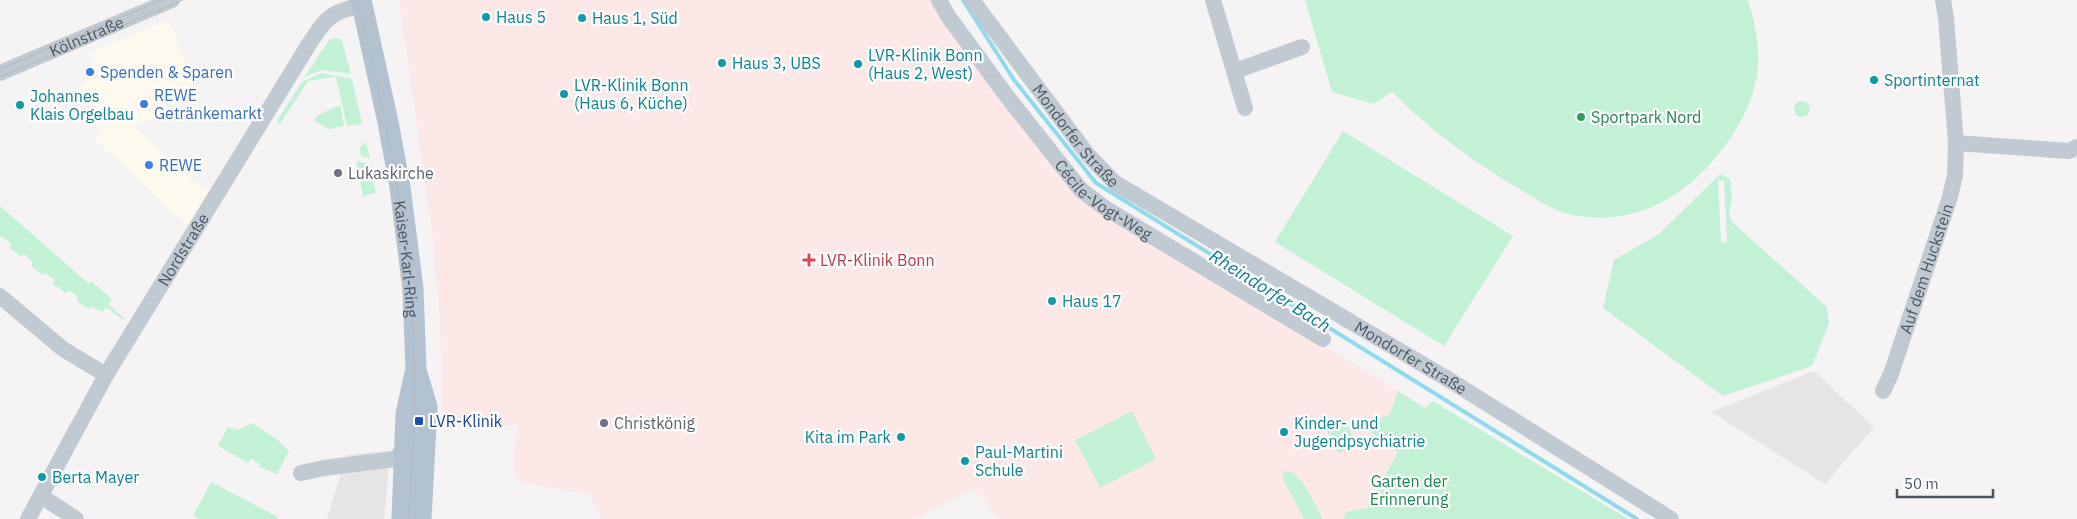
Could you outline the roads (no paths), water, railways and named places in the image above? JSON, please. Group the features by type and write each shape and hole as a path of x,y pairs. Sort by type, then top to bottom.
{"main road":[{"name":"Kaiser-Karl-Ring","path":"362,2 388,122 405,222 412,289 416,370 427,407 421,519"},
{"name":"Kaiser-Karl-Ring","path":"402,519 406,414 416,370"}],"street":[{"name":"Kölnstraße","path":"0,73 172,0"},
{"name":"Cécile-Vogt-Weg","path":"939,0 948,16 1006,95 1081,190 1105,208 1323,339"},
{"name":"Mondorfer Straße","path":"972,0 1088,155 1115,183 1451,381 1671,519"},
{"path":"1213,0 1245,108"},
{"name":"Auf dem Huckstein","path":"1883,390 1891,374 1949,200 1955,176 1956,143 1943,0"},
{"name":"Nordstraße","path":"28,519 106,375 309,44 326,19 336,12 362,2"},
{"path":"1235,72 1302,47"},
{"path":"1956,143 2069,150 2077,147"},
{"path":"0,296 63,348 106,375"},
{"path":"301,473 332,466 395,459 405,448"},
{"path":"41,496 76,519"}],"waterway":[{"name":"Rheindorfer Bach","path":"963,0 1014,80 1096,183 1637,519"}],"tram line":[{"path":"0,69 162,0"},
{"path":"0,77 183,0"},
{"path":"357,0 378,85 395,172 412,304 415,391 408,519"}],"place":[{"name":"Haus 5","path":"486,17"},
{"name":"Haus 1, Süd","path":"582,18"},
{"name":"Haus 3, UBS","path":"722,63"},
{"name":"LVR-Klinik Bonn (Haus 2, West)","path":"858,64"},
{"name":"Spenden & Sparen","path":"90,72"},
{"name":"Sportinternat","path":"1874,80"},
{"name":"LVR-Klinik Bonn (Haus 6, Küche)","path":"564,94"},
{"name":"REWE Getränkemarkt","path":"144,104"},
{"name":"Johannes Klais Orgelbau","path":"20,105"},
{"name":"Sportpark Nord","path":"1581,117"},
{"name":"REWE","path":"149,165"},
{"name":"Lukaskirche","path":"338,173"},
{"name":"LVR-Klinik Bonn","path":"809,260"},
{"name":"Haus 17","path":"1052,301"},
{"name":"LVR-Klinik","path":"419,421"},
{"name":"Christkönig","path":"604,423"},
{"name":"Kinder- und Jugendpsychiatrie","path":"1284,432"},
{"name":"Kita im Park","path":"901,437"},
{"name":"Paul-Martini Schule","path":"965,461"},
{"name":"Berta Mayer","path":"42,477"}],"park label":[{"name":"Garten der Erinnerung","path":"1409,490"}]}
